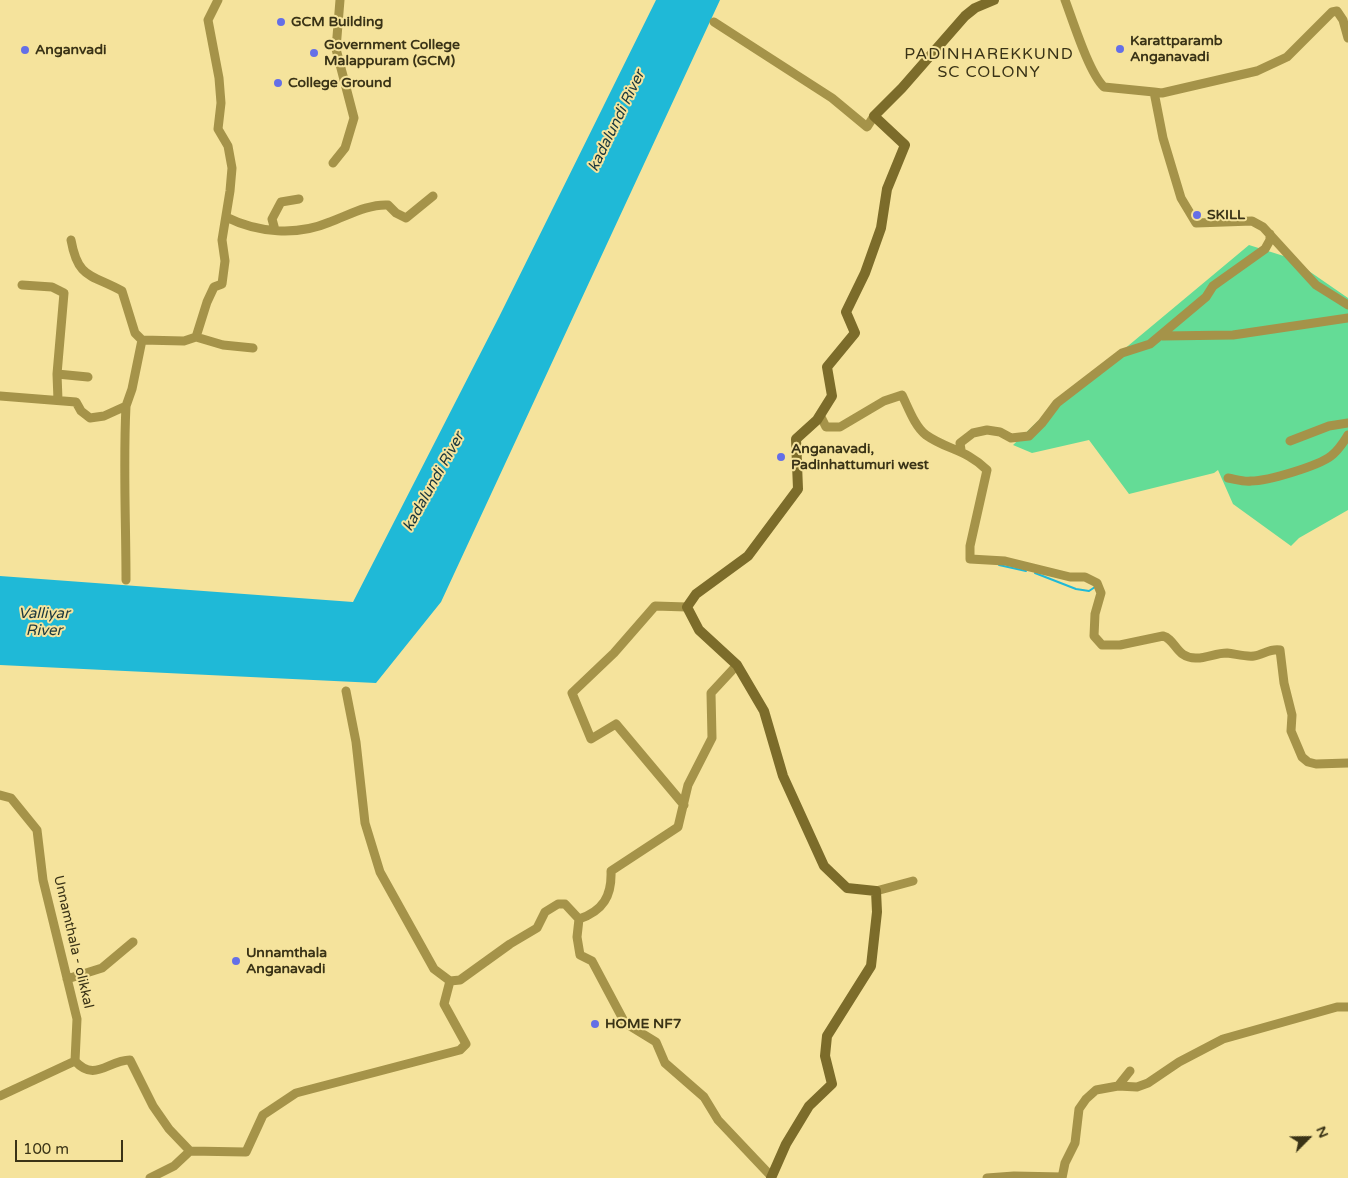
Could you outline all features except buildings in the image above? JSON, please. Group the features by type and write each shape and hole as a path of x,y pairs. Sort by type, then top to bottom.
{"main road":[{"path":"771,1177 809,1106 832,1084 824,1056 827,1036 870,966 877,912 876,890 847,888 824,866 783,776 764,711 737,664 699,630 687,607 696,594 748,556 798,489 796,439 820,415 832,396 827,367 855,333 846,312 865,273 881,228 887,190 905,145 874,116 902,88 965,16 975,8 994,0"}],"street":[{"path":"196,337 207,302 214,287 222,284 225,261 222,240 232,168 228,146 218,129 221,102 220,78 208,20 218,0"},
{"path":"334,163 345,148 354,118 336,49 340,0"},
{"path":"1065,0 1089,61 1104,87 1162,93 1257,71 1287,57 1332,12 1337,11 1343,20 1348,38"},
{"path":"714,22 832,98 867,127 874,116"},
{"path":"1154,92 1164,138 1181,198 1196,223 1252,221 1270,234 1316,284 1348,305"},
{"path":"226,217 245,226 293,232 313,228 378,205 388,205 396,213 406,218 433,196"},
{"path":"275,230 272,219 281,202 299,200"},
{"path":"961,450 960,443 973,433 987,430 1000,432 1011,438 1029,436 1042,423 1057,403 1106,364 1122,353 1150,344 1206,297 1213,286 1265,249 1270,240 1270,234"},
{"path":"71,240 75,260 80,269 122,291 136,333 142,340 184,341 196,337 223,345 253,348"},
{"path":"22,285 52,287 64,293 57,374 58,400"},
{"path":"1164,333 1162,336 1233,335 1348,318"},
{"path":"126,580 126,499 123,474 126,406 134,380 142,340"},
{"path":"57,374 88,377"},
{"path":"820,415 826,426 840,428 884,401 902,395 925,435 961,450 978,461 986,470 970,546 970,558 1005,561 1070,578 1085,577 1097,583 1101,593 1094,614 1094,636 1102,645 1120,645 1163,636 1168,637 1178,652 1196,658 1227,653 1255,656 1270,650 1280,650 1284,683 1292,715 1291,731 1302,756 1308,762 1316,764 1348,763"},
{"path":"0,396 76,402 81,411 90,418 104,416 126,406"},
{"path":"1290,441 1328,426 1348,423"},
{"path":"1228,478 1249,482 1270,479 1306,467 1330,458 1341,448 1348,435"},
{"path":"684,805 616,724 591,740 572,693 614,653 655,606 687,607"},
{"path":"579,919 592,914 606,902 612,886 611,871 678,826 688,785 712,738 711,693 737,664"},
{"path":"346,691 356,742 365,823 380,872 434,969 450,981 460,980 510,944 537,928 545,912 558,904 565,904 579,919 577,937 580,954 592,961 625,1023 656,1042 666,1063 704,1097 718,1120 771,1177"},
{"name":"Unnamthala - olikkal","path":"0,795 11,798 37,830 44,880 77,1019 75,1061"},
{"path":"876,890 913,881"},
{"path":"67,978 102,968 133,942"},
{"path":"150,1178 174,1166 190,1151 246,1152 263,1115 296,1093 460,1050 466,1044 444,1004 450,981"},
{"path":"988,1178 1014,1176 1062,1178 1065,1163 1075,1143 1079,1110 1082,1104 1096,1090 1118,1086 1136,1087 1148,1083 1179,1062 1223,1039 1337,1007 1348,1007"},
{"path":"0,1096 75,1061 83,1070 93,1071 130,1060 153,1106 169,1129 190,1151"},
{"path":"1118,1086 1130,1071"}],"green space":[{"path":"1249,245 1290,258 1348,298 1348,510 1299,538 1291,546 1233,504 1218,470 1214,473 1129,494 1089,440 1032,453 1013,445 1038,421"}],"water":[{"name":"Valliyar River","path":"656,0 720,0 441,602 376,683 0,665 0,576 353,602 499,317"}],"waterway":[{"path":"999,565 1026,571"},
{"path":"1035,573 1076,589 1089,591 1095,587"}],"place":[{"name":"GCM Building","path":"281,22"},
{"name":"Karattparamb Anganavadi","path":"1120,49"},
{"name":"Anganvadi","path":"25,50"},
{"name":"Government College Malappuram (GCM)","path":"314,53"},
{"name":"College Ground","path":"278,83"},
{"name":"SKILL","path":"1197,215"},
{"name":"Anganavadi, Padinhattumuri west","path":"781,457"},
{"name":"Unnamthala Anganavadi","path":"236,961"},
{"name":"HOME NF7","path":"595,1024"}],"district":[{"name":"PADINHAREKKUND SC COLONY","path":"989,64"}],"water label":[{"name":"kadalundi River","path":"617,121"},
{"name":"kadalundi River","path":"434,482"}]}
